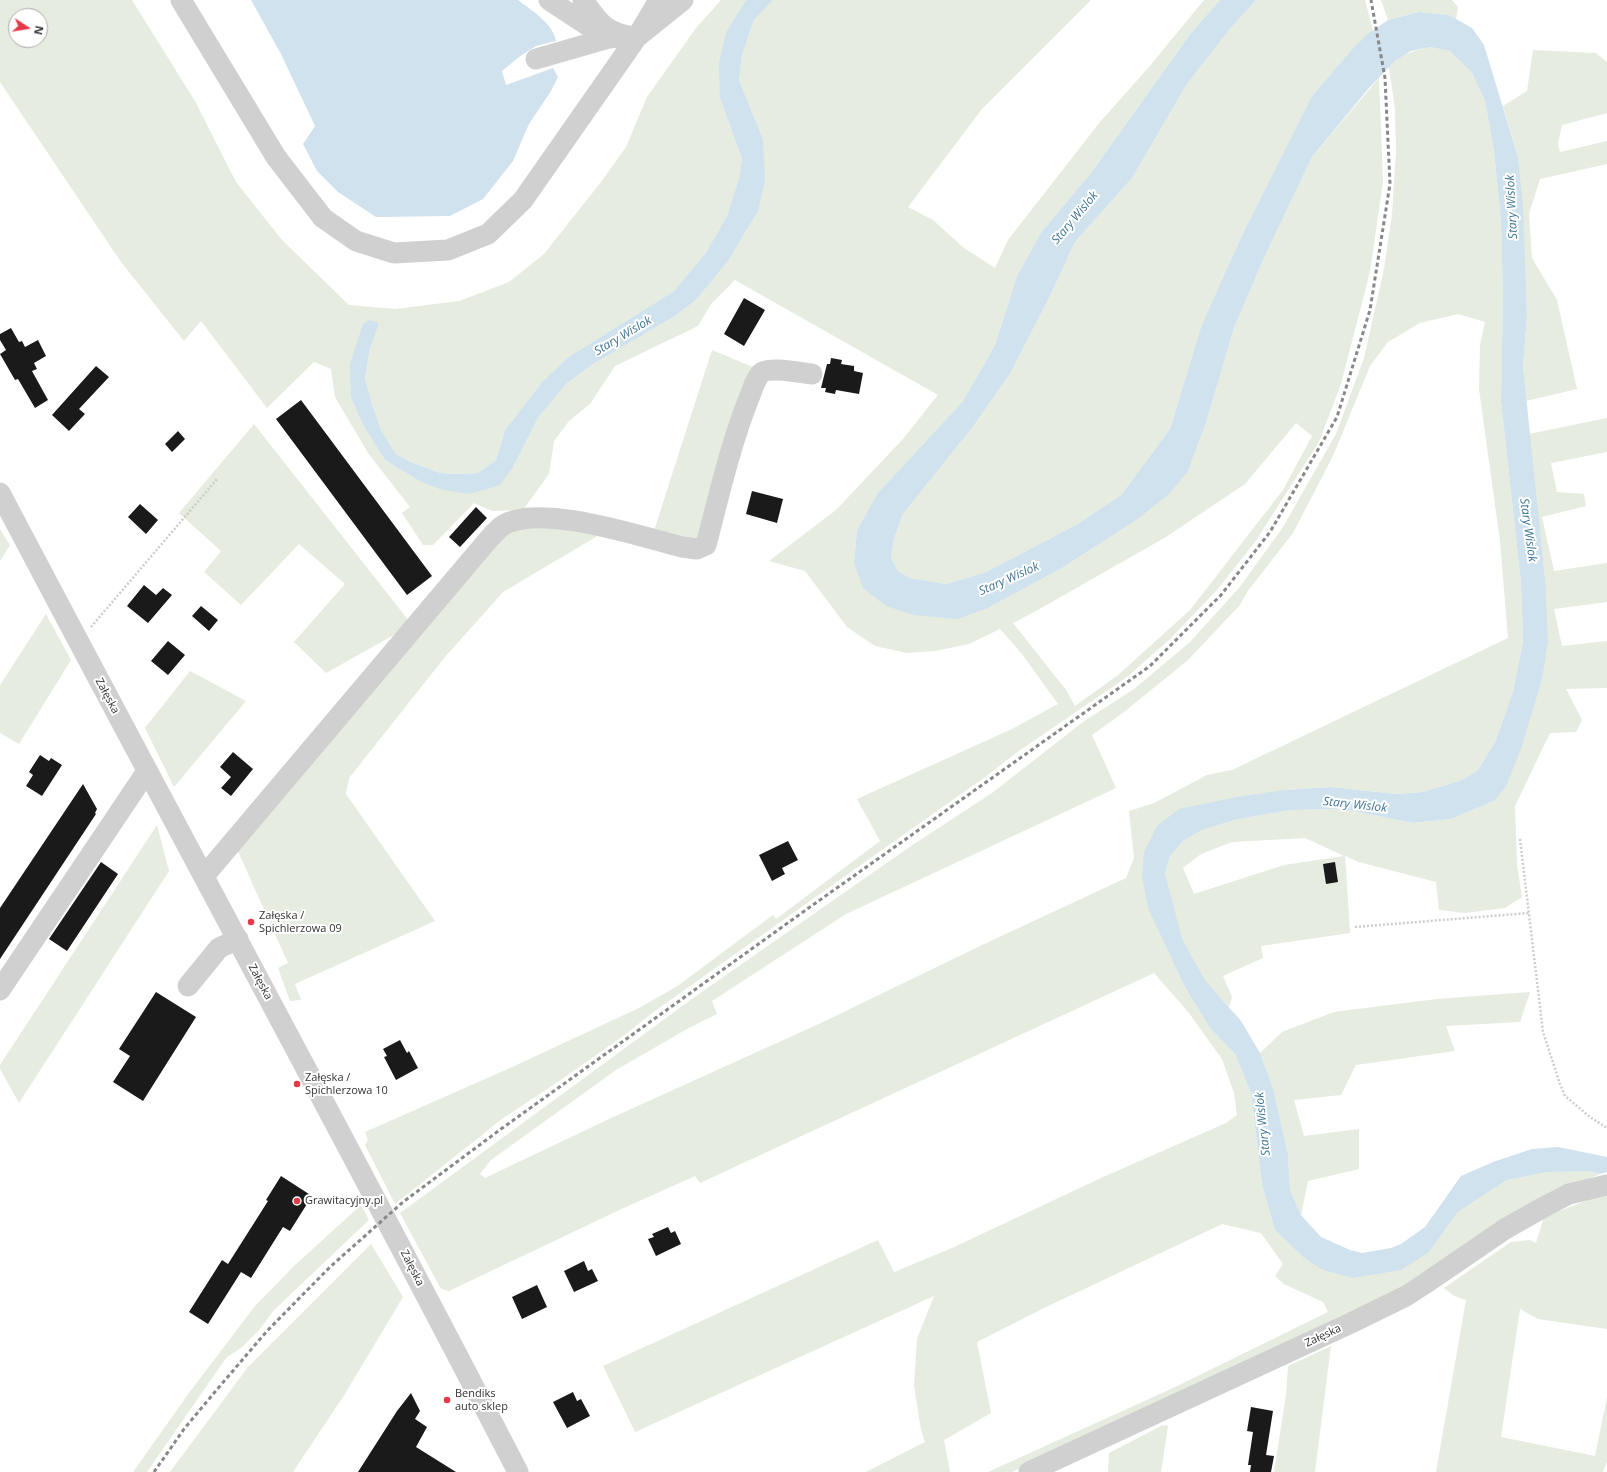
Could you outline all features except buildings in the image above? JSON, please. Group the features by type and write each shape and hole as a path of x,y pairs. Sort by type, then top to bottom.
{"street":[{"path":"181,0 276,157 322,218 356,241 394,253 448,250 488,234 523,200 623,34 659,0"},
{"path":"549,0 587,25 623,34"},
{"path":"583,0 591,11 623,34"},
{"path":"536,59 623,34 683,0"},
{"path":"204,876 477,553 502,526 521,518 547,517 578,520 682,547 697,549 706,545 740,422 753,387 761,373 766,371 786,370 812,374"},
{"name":"Załęska","path":"0,493 390,1224 518,1472"},
{"path":"0,990 147,771"},
{"path":"188,986 219,948 238,939"},
{"name":"Załęska","path":"1029,1472 1406,1296 1505,1229 1546,1206 1569,1194 1607,1184"}],"path":[{"path":"78,641 218,478"},
{"path":"1520,839 1543,1032 1565,1096 1590,1117 1607,1128"},
{"path":"1355,927 1529,913"}],"shaded area":[{"path":"0,0 132,0 195,101 236,182 282,240 349,305 395,309 459,301 509,282 544,254 601,182 626,147 647,97 696,28 721,0 746,0 726,32 720,98 742,159 739,178 727,216 705,254 674,291 567,358 542,382 505,430 496,460 478,473 440,473 411,462 396,454 381,430 365,378 370,348 379,323 351,398 364,427 385,460 421,482 439,489 513,467 538,418 566,384 593,364 675,316 696,300 728,261 758,211 763,139 739,80 742,55 754,20 773,0 1091,0 982,109 908,207 933,220 964,248 995,268 1008,240 1100,122 1149,67 1204,0 1220,0 1191,33 1091,173 1042,231 1017,276 995,345 963,401 877,494 857,530 854,562 988,608 1062,568 1135,521 1188,471 1206,423 1234,328 1264,258 1312,157 1379,78 1383,181 1370,272 1341,384 1319,442 1255,542 1217,590 1170,639 1127,677 1016,753 985,777 652,1013 626,1034 502,1119 395,1204 365,1145 368,1140 365,1132 510,1068 639,1008 676,987 773,915 776,919 880,841 857,799 1012,729 1058,704 1022,654 1000,629 969,644 935,651 907,653 875,646 847,627 805,571 769,561 836,510 903,439 938,395 735,280 711,304 698,326 615,366 590,404 569,421 554,441 549,474 523,510 492,511 474,503 433,545 423,545 402,513 410,507 368,453 335,397 331,369 314,362 267,408 201,321 184,341 121,262 0,82","holes":["1296,423 1312,436 1283,490 1190,610 1118,675 1075,706 1066,690 1013,623 1166,537 1245,484"]},
{"path":"1256,0 1365,0 1373,30 1354,47 1312,96 1245,229 1201,327 1170,429 1121,495 1076,525 984,573 946,584 910,578 898,571 891,557 894,539 903,514 972,428 1010,374 1050,296 1075,242 1132,178 1187,84 1230,29"},
{"path":"1381,0 1452,0 1458,7 1456,19 1449,15 1419,12 1388,20"},
{"path":"1430,47 1450,51 1472,73 1485,101 1494,151 1501,222 1503,297 1501,401 1521,583 1523,641 1513,692 1496,740 1478,770 1462,780 1423,792 1396,794 1331,787 1285,790 1144,852 1186,989 1210,1028 1235,1054 1251,1093 1262,1185 1275,1230 1303,1257 1429,1252 1458,1212 1507,1180 1548,1172 1591,1171 1600,1174 1532,1203 1393,1292 1012,1472 988,1472 1173,1388 1328,1312 1323,1302 1284,1284 1275,1276 1283,1264 1261,1233 1222,1224 1044,1308 977,1342 991,1413 944,1440 950,1472 866,1472 925,1442 921,1430 914,1385 917,1339 934,1296 635,1432 603,1366 878,1240 894,1272 952,1248 1101,1178 1226,1123 1237,1115 1234,1093 1222,1059 1189,1013 1154,973 700,1183 695,1176 615,1212 449,1291 441,1289 400,1213 696,996 911,846 992,793 1083,722 1134,689 1190,642 1239,588 1283,527 1336,434 1364,358 1384,269 1392,214 1396,152 1395,109 1389,67 1403,56","holes":["1458,314 1485,322 1480,345 1479,389 1500,541 1508,638 1232,770 1207,775 1154,803 1129,811 1134,858 1126,878 980,946 821,1023 609,1119 485,1178 480,1174 491,1160 616,1070 687,1029 717,1014 712,1001 846,914 1116,788 1092,735 1124,712 1188,660 1240,605 1247,592 1293,533 1333,456 1370,366 1388,342 1420,323"]},
{"path":"1533,50 1596,53 1607,62 1607,113 1562,125 1558,144 1560,152 1607,141 1607,164 1540,179 1529,214 1532,258 1557,300 1577,389 1526,401 1523,367 1527,316 1518,157 1503,106 1527,91"},
{"path":"712,350 753,367 703,534 693,543 653,534"},
{"path":"1607,418 1607,452 1551,463 1557,492 1584,494 1586,506 1542,517 1554,571 1607,563 1607,602 1554,609 1562,646 1607,641 1607,688 1566,689 1582,720 1576,732 1550,733 1515,806 1517,865 1522,897 1505,908 1465,913 1439,910 1436,882 1359,862 1345,856 1350,933 1261,946 1263,958 1223,976 1232,997 1229,1007 1204,980 1182,938 1171,900 1165,874 1170,856 1183,841 1202,830 1238,819 1291,810 1344,809 1413,823 1451,819 1494,801 1545,578 1529,434","holes":["1305,838 1344,856 1284,865 1194,894 1183,868 1201,854 1232,842"]},
{"path":"254,424 409,621 401,631 326,673 294,642 345,584 299,544 241,605 204,572 221,551 179,513"},
{"path":"515,525 606,531 503,592 445,657 349,778 346,794 435,921 295,984 301,1000 290,1001 278,968 288,963 236,847"},
{"path":"0,529 10,545 0,561"},
{"path":"46,614 71,660 19,744 0,733 0,685"},
{"path":"190,671 246,701 174,787 145,728"},
{"path":"157,825 169,871 19,1103 0,1069 0,1065"},
{"path":"1530,992 1520,1022 1446,1026 1455,1051 1356,1065 1341,1095 1294,1100 1304,1136 1359,1129 1359,1169 1308,1181 1301,1215 1290,1190 1288,1154 1273,1088 1260,1053 1282,1032 1334,1012 1437,999"},
{"path":"1607,1196 1607,1329 1538,1319 1520,1309 1501,1437 1595,1456 1607,1397 1607,1462 1603,1472 1436,1472 1466,1300 1454,1296 1444,1288 1511,1242 1530,1240 1536,1243 1544,1217 1593,1198"},
{"path":"361,1205 369,1220 274,1310 260,1329 242,1347 226,1358 147,1472 133,1472 189,1393 255,1306 295,1265"},
{"path":"371,1244 403,1297 343,1397 293,1472 170,1472 248,1367"},
{"path":"1331,1346 1315,1472 1274,1472 1286,1395 1288,1366"},
{"path":"1163,1425 1168,1426 1161,1472 1108,1472 1109,1453"}],"water":[{"path":"251,0 518,0 546,23 551,29 556,41 536,46 519,57 502,71 506,85 553,68 558,77 551,91 529,124 513,161 483,199 450,216 376,217 338,192 317,171 303,144 315,126 281,54"},
{"name":"Stary Wislok","path":"746,0 773,0 754,20 742,55 739,80 763,139 765,180 758,211 728,261 696,300 675,316 593,364 566,384 538,418 513,467 500,485 469,494 439,489 421,482 385,460 364,427 351,398 350,364 363,324 369,320 379,323 370,348 365,378 381,430 396,454 411,462 440,473 478,473 496,460 505,430 542,382 567,358 674,291 705,254 727,216 739,178 742,159 720,98 719,63 726,32"},
{"name":"Stary Wislok","path":"1220,0 1256,0 1230,29 1187,84 1132,178 1075,242 1050,296 1010,374 972,428 903,514 894,539 891,557 898,571 910,578 946,584 984,573 1076,525 1121,495 1170,429 1201,327 1245,229 1312,96 1354,47 1369,33 1388,20 1419,12 1449,15 1472,28 1484,45 1518,157 1523,207 1527,316 1523,367 1545,578 1548,641 1542,679 1521,749 1506,786 1494,801 1451,819 1413,823 1344,809 1291,810 1238,819 1202,830 1183,841 1170,856 1165,874 1182,938 1204,979 1241,1021 1260,1053 1273,1088 1288,1154 1290,1190 1301,1215 1321,1237 1350,1250 1362,1253 1391,1248 1401,1244 1425,1227 1461,1176 1493,1162 1532,1149 1558,1147 1607,1157 1607,1172 1600,1174 1591,1171 1548,1172 1507,1180 1458,1212 1429,1252 1401,1270 1353,1278 1323,1270 1303,1257 1275,1230 1262,1185 1251,1093 1235,1054 1210,1028 1186,989 1148,908 1142,876 1144,852 1157,826 1179,809 1237,797 1285,790 1331,787 1396,794 1423,792 1462,780 1478,770 1496,740 1513,692 1523,641 1521,583 1501,401 1503,297 1501,222 1494,151 1485,101 1472,73 1450,51 1430,47 1411,51 1395,61 1369,88 1312,157 1264,258 1234,328 1206,423 1188,471 1169,494 1135,521 1062,568 988,608 957,619 914,615 886,606 863,588 854,562 857,530 877,494 963,401 995,345 1017,276 1042,231 1091,173 1191,33"}],"railway":[{"path":"154,1472 184,1429 267,1331 330,1267 403,1202 501,1129 810,907 1150,666 1221,595 1270,532 1337,417 1370,310 1390,184 1385,78 1371,0"}],"place":[{"name":"Załęska / Spichlerzowa 09","path":"251,922"},
{"name":"Załęska / Spichlerzowa 10","path":"297,1084"},
{"name":"Grawitacyjny.pl","path":"297,1201"},
{"name":"Bendiks auto sklep","path":"447,1400"}]}
